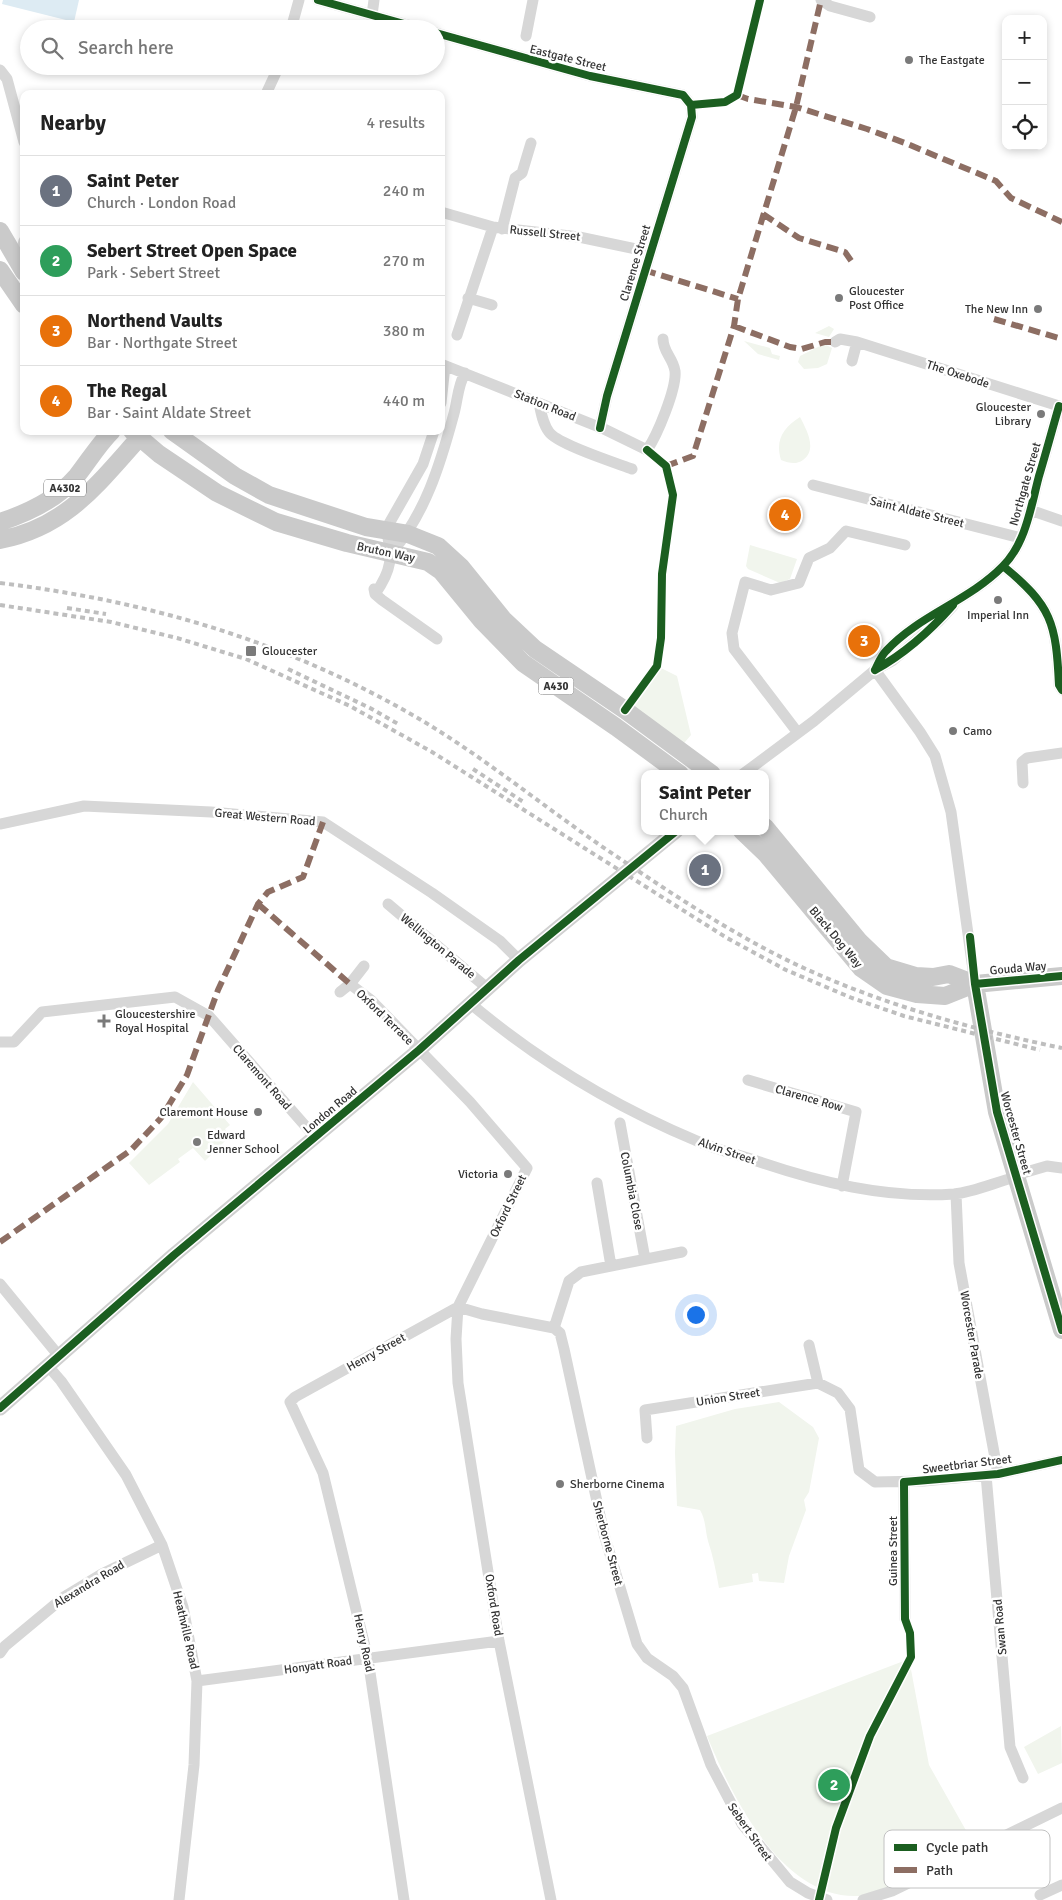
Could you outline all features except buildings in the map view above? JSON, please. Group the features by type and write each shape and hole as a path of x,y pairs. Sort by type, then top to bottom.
{"main road":[{"path":"0,231 20,266"},
{"path":"0,270 20,299"},
{"name":"A4302","path":"0,522 32,510 57,494 76,476 91,454 108,435"},
{"name":"A4302","path":"0,540 25,535 50,524 74,508 135,435"},
{"name":"Bruton Way","path":"139,435 159,454 217,493 276,522 347,543 392,552 428,562 441,571 482,622 523,663 672,770"},
{"name":"Bruton Way","path":"178,435 234,476 270,495 366,527 408,534 438,546 448,553 503,619 535,649 625,710 707,770"},
{"name":"Black Dog Way","path":"769,832 859,941 886,967 916,976 933,977 949,974 975,984"},
{"name":"London Road","path":"0,1408 200,1233 419,1050 519,960 671,835"},
{"name":"Black Dog Way","path":"746,835 766,854 851,957 874,979 887,986 917,994 945,996 975,984"},
{"name":"Gouda Way","path":"975,984 1062,976"},
{"name":"Worcester Street","path":"975,984 992,1090 1062,1330"}],"street":[{"path":"293,20 299,0"},
{"path":"318,0 390,20"},
{"path":"372,15 374,0"},
{"path":"526,36 534,0"},
{"path":"821,0 830,6 870,17"},
{"name":"Eastgate Street","path":"445,36 590,76 683,95 691,105"},
{"path":"0,70 7,79 20,127"},
{"path":"268,90 275,75"},
{"name":"Clarence Street","path":"600,428 606,396 692,117 691,105"},
{"path":"457,335 468,298 498,228 515,178 522,173 531,143"},
{"name":"Russell Street","path":"445,213 498,228 579,237 650,252"},
{"path":"468,298 492,306"},
{"name":"Station Road","path":"445,366 539,402 647,450 661,425 674,380 675,371 663,347 663,339"},
{"name":"The Oxebode","path":"835,342 840,339 857,342 1059,406"},
{"path":"852,361 857,342"},
{"name":"Bruton Way","path":"408,534 435,477 456,408 458,386 465,373"},
{"path":"539,402 543,421 550,434 573,446 632,469"},
{"name":"Northgate Street","path":"748,770 798,733 875,670 885,651 935,611 957,601 1003,566 1021,538 1059,406"},
{"name":"Bruton Way","path":"386,529 424,464 433,435"},
{"name":"Saint Aldate Street","path":"813,485 1021,538"},
{"path":"1030,510 1062,521"},
{"path":"386,529 392,552 387,575 377,589 438,639"},
{"path":"798,733 734,649 732,633 745,582 772,590 799,583 808,558 830,548 846,530 905,545"},
{"path":"392,552 408,534"},
{"path":"1003,566 1038,597 1048,613 1054,630 1059,685 1062,690"},
{"name":"Worcester Street","path":"875,670 935,756 951,812 975,984"},
{"path":"1023,783 1022,762 1027,758 1062,753"},
{"name":"Great Western Road","path":"0,824 84,806 211,812 323,822 440,898 500,941 519,960"},
{"name":"Wellington Parade","path":"388,904 487,988"},
{"name":"Oxford Terrace","path":"340,992 350,984 364,966"},
{"name":"Oxford Terrace","path":"350,984 371,1000 419,1050"},
{"name":"Claremont Road","path":"0,1042 14,1042 42,1012 175,997 209,1016 315,1137"},
{"name":"Alvin Street","path":"471,1004 501,1029 581,1083 664,1126 720,1150 780,1170 842,1186 891,1193 956,1194 1047,1166 1062,1168"},
{"name":"Oxford Street","path":"419,1050 470,1102 526,1168 458,1307"},
{"name":"Clarence Row","path":"748,1080 856,1112 842,1186"},
{"name":"Columbia Close","path":"620,1123 645,1259"},
{"path":"597,1183 611,1266"},
{"name":"Worcester Parade","path":"956,1194 959,1263 983,1400 992,1474"},
{"path":"458,1307 482,1314 554,1328 569,1281 581,1272 682,1252"},
{"name":"Heathville Road","path":"0,1284 53,1361 62,1381 126,1475 162,1545 183,1607 197,1682 194,1765 179,1900"},
{"name":"Henry Street","path":"295,1397 458,1307"},
{"name":"Oxford Road","path":"458,1307 458,1383 499,1641 551,1900"},
{"name":"Sherborne Street","path":"554,1328 560,1333 604,1534 637,1644 647,1658 673,1676 683,1688 702,1738"},
{"path":"810,1345 818,1383"},
{"name":"Sweetbriar Street","path":"818,1383 838,1393 850,1409 859,1470 875,1482 904,1482 992,1474 1062,1460"},
{"name":"Union Street","path":"647,1438 645,1410 818,1383"},
{"name":"Henry Road","path":"295,1397 290,1402 291,1408 323,1473 368,1659 404,1900"},
{"name":"Swan Road","path":"992,1474 1010,1746 1023,1778"},
{"name":"Guinea Street","path":"904,1482 905,1619"},
{"name":"Alexandra Road","path":"0,1653 5,1646 64,1597 102,1574 162,1545"},
{"name":"Honyatt Road","path":"197,1682 499,1641"},
{"name":"Sebert Street","path":"702,1738 711,1765 725,1796 755,1840 790,1882 808,1893 827,1900"},
{"path":"1016,1830 1062,1808"},
{"path":"1040,1893 1062,1885"},
{"path":"863,1900 896,1888"}],"shaded area":[{"path":"3,0 79,0 74,20 66,20 2,4"},
{"path":"829,326 834,329 829,337 815,333"},
{"path":"744,341 770,348 772,354 780,356 779,360 758,354"},
{"path":"824,344 832,348 827,364 818,368 804,369 798,362 800,356"},
{"path":"800,417 809,439 810,450 803,460 798,463 790,463 781,460 779,453 780,441 785,430"},
{"path":"750,545 797,559 790,579 780,583 748,569 746,566"},
{"path":"657,666 677,676 691,735 679,749 625,710"},
{"path":"193,1082 230,1125 225,1129 230,1136 205,1161 193,1148 178,1159 180,1162 149,1185 129,1163 168,1124"},
{"path":"779,1402 813,1427 819,1438 809,1492 804,1500 806,1510 789,1556 784,1583 759,1581 758,1573 752,1574 753,1582 719,1588 700,1510 677,1506 676,1426 735,1409"},
{"path":"909,1659 929,1765 966,1830 884,1830 884,1888 886,1888 859,1896 831,1893 806,1881 783,1862 763,1839 745,1813 730,1786 707,1736"},
{"path":"1061,1726 1062,1763 1038,1774 1024,1747"}],"railway":[{"path":"0,583 106,600 158,612 208,626 306,662 354,684 430,725 484,761 589,838 659,885 725,926 793,963 858,990 925,1013 993,1032 1062,1048"},
{"path":"0,605 111,622 177,638 246,659 350,706 432,752 727,938 786,970 852,998 904,1016 1040,1050"},
{"path":"67,608 106,614"},
{"path":"288,669 370,708 400,725"},
{"path":"473,769 525,803"}],"marked path":[{"path":"666,466 693,456 734,326 738,299 796,107 821,0"},
{"path":"737,95 748,99 796,107 905,143 996,181 1011,198 1062,222"},
{"path":"763,214 799,238 845,252 852,262"},
{"path":"644,270 738,299"},
{"path":"994,319 1062,339"},
{"path":"734,326 790,347 802,349 825,342 835,342"},
{"path":"0,1242 131,1150 161,1118 187,1075 218,990 258,904 268,892 303,877 323,822"},
{"path":"258,904 350,984"}],"cycle path":[{"path":"318,0 390,20"},
{"path":"691,105 725,102 737,95 760,0"},
{"path":"445,36 590,76 683,95 691,105 692,117 607,396 600,428"},
{"path":"875,670 884,653 899,638 913,627 975,589 990,578 1011,557 1027,524 1059,406"},
{"path":"625,710 657,666 661,638 662,574 673,495 666,466 647,450"},
{"path":"1003,566 1032,593 1048,617 1056,646 1059,685 1062,690"},
{"path":"875,670 917,641 953,605"},
{"path":"0,1408 174,1255 419,1050 519,960 671,835"},
{"path":"970,937 975,984 997,1112 1062,1330"},
{"path":"975,984 1062,976"},
{"path":"819,1900 836,1828 870,1736 911,1657 910,1633 905,1619 904,1482 998,1474 1062,1460"}],"place":[{"name":"The Eastgate","path":"909,60"},
{"name":"Gloucester Post Office","path":"839,298"},
{"name":"The New Inn","path":"1038,309"},
{"name":"Gloucester Library","path":"1041,414"},
{"name":"The Regal","path":"785,515"},
{"name":"Imperial Inn","path":"998,600"},
{"name":"Northend Vaults","path":"864,641"},
{"name":"Gloucester","path":"251,651"},
{"name":"Camo","path":"953,731"},
{"name":"Saint Peter","path":"705,870"},
{"name":"Gloucestershire Royal Hospital","path":"104,1021"},
{"name":"Claremont House","path":"258,1112"},
{"name":"Edward Jenner School","path":"197,1142"},
{"name":"Victoria","path":"508,1174"},
{"name":"Sherborne Cinema","path":"560,1484"},
{"name":"Sebert Street Open Space","path":"834,1785"}]}
